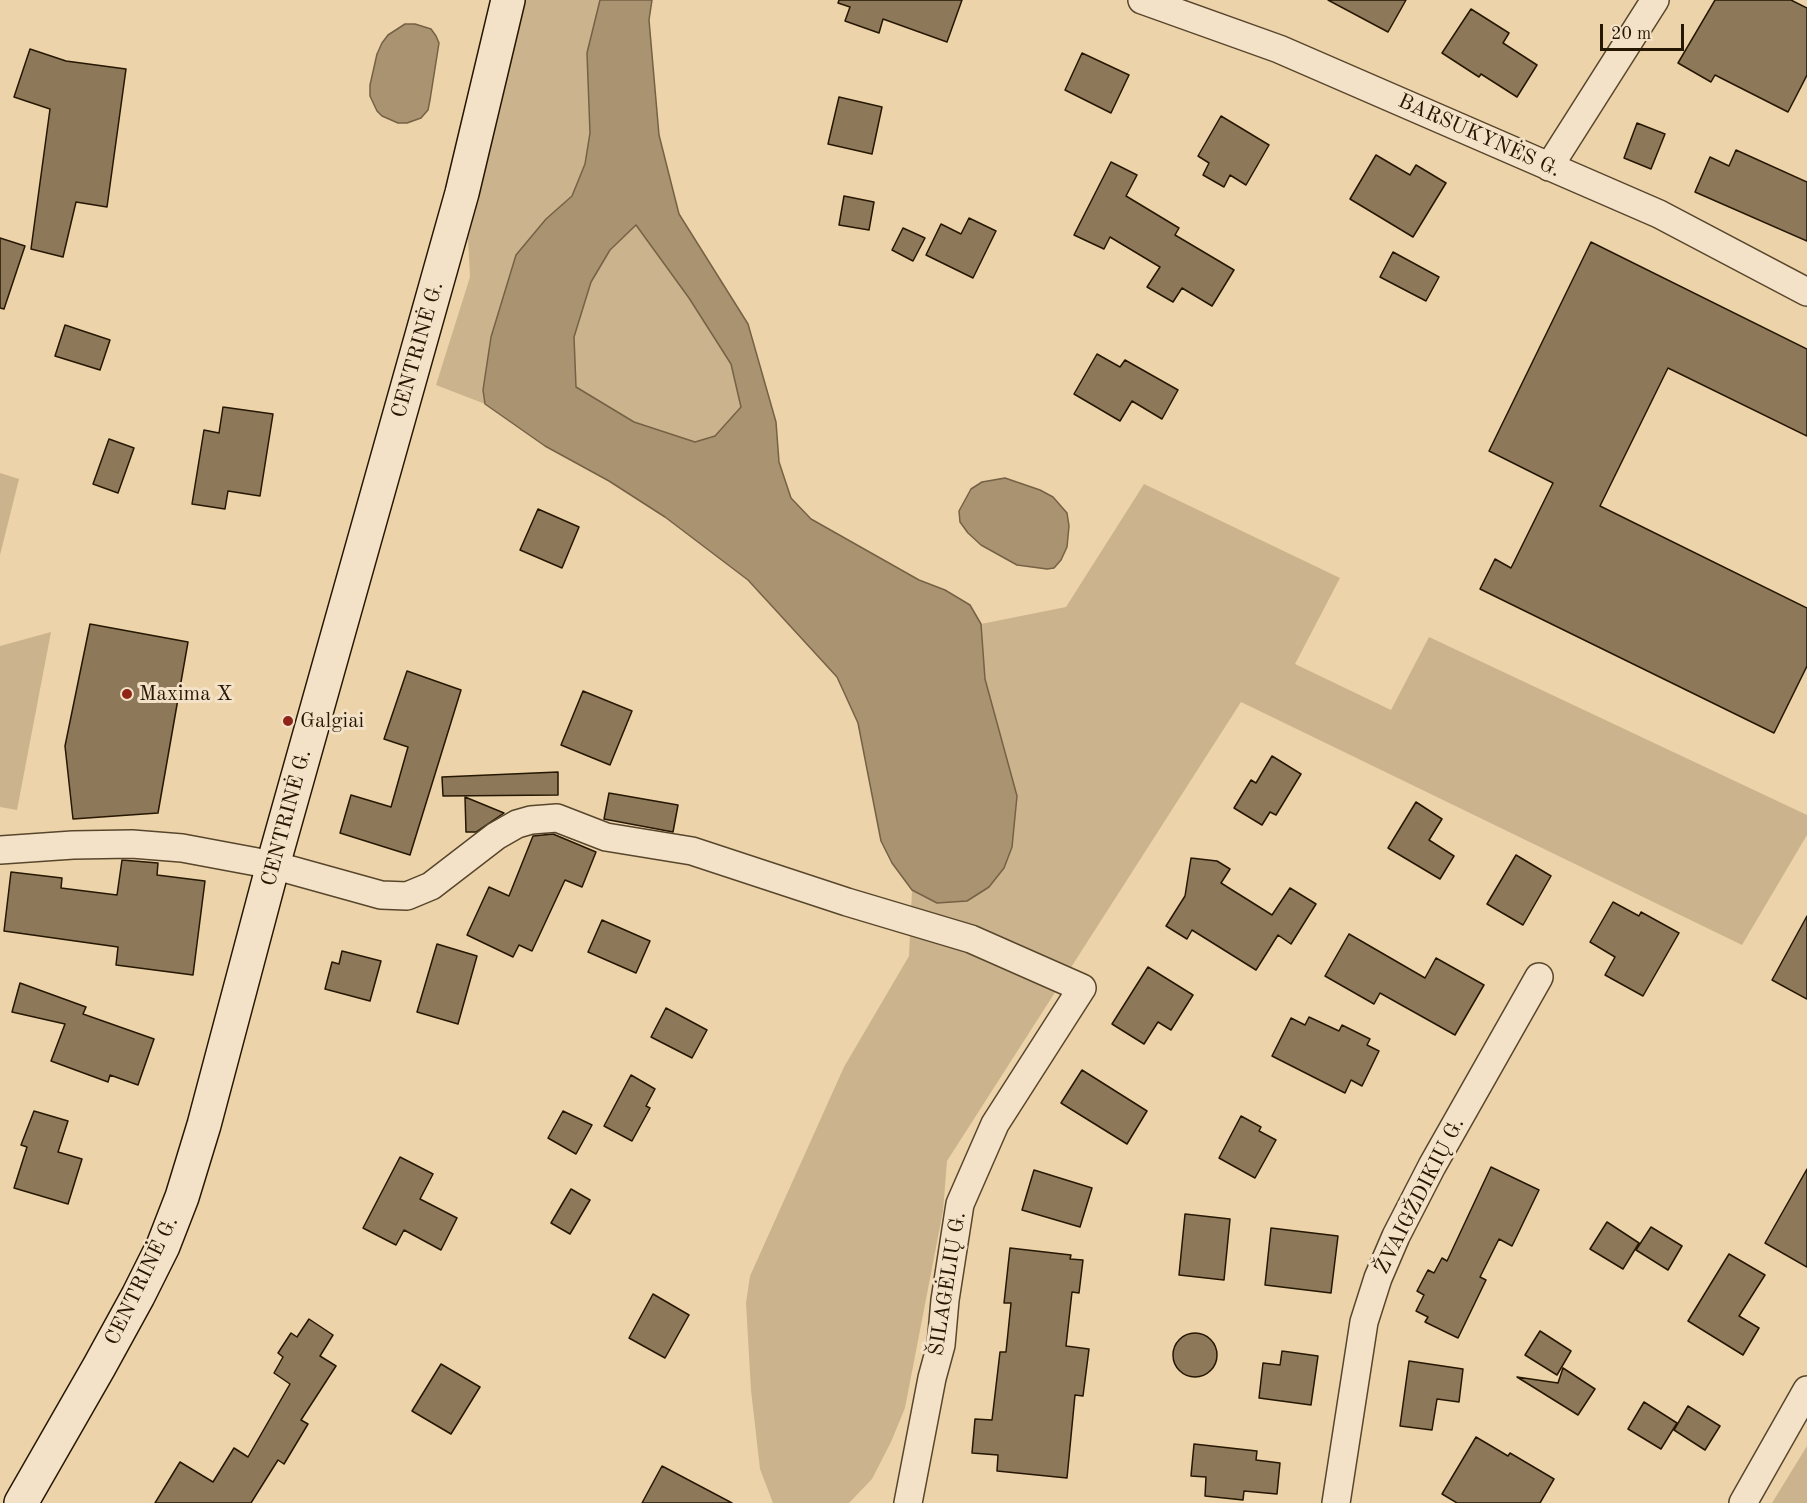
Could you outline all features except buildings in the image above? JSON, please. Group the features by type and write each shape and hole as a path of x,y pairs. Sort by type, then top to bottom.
{"main road":[{"name":"CENTRINĖ G.","path":"21,1503 127,1316 163,1246 182,1197 204,1125 273,865 462,193 508,0"}],"street":[{"name":"BARSUKYNĖS G.","path":"1142,0 1279,49 1659,214 1807,292"},
{"path":"1549,166 1655,0"},
{"name":"ŠILAGĖLIŲ G.","path":"273,865 381,895 407,896 430,886 496,836 517,825 531,820 557,818 606,837 692,851 847,902 971,939 1083,988 995,1124 960,1203 946,1292 941,1345 932,1378 908,1503"},
{"path":"0,849 132,844 182,848 273,865"},
{"name":"ŽVAIGŽDIKIŲ G.","path":"1336,1503 1364,1323 1378,1278 1396,1236 1432,1166 1539,977"},
{"path":"1743,1503 1807,1390"}],"shaded area":[{"path":"525,0 600,0 587,53 590,133 585,164 572,196 546,219 483,390 485,404 436,385 470,277 468,238"},
{"path":"600,0 652,0 649,20 659,135 679,214 748,324 776,422 779,462 791,498 811,519 919,580 945,590 970,605 981,624 985,679 1017,796 1012,847 1004,868 989,887 967,901 937,903 912,890 892,863 881,841 858,723 837,677 748,580 665,517 609,481 545,446 485,404 483,390 491,337 516,255 546,219 572,196 585,164 590,133 587,53","holes":["636,225 689,298 731,364 741,407 715,436 695,442 634,422 576,387 574,337 591,282 610,250"]},
{"path":"405,24 415,24 431,29 439,43 428,110 421,118 407,123 398,123 382,116 377,111 370,96 370,85 382,43 388,35"},
{"path":"636,225 689,298 731,364 741,407 715,436 695,442 634,422 576,387 574,337 591,282 610,251"},
{"path":"0,473 19,479 0,555"},
{"path":"1005,478 1053,497 1067,513 1069,526 1067,547 1054,568 1017,565 981,545 960,522 959,511 971,489 982,482"},
{"path":"1144,484 1340,578 1295,664 1391,710 1429,637 1807,815 1807,835 1742,945 1241,702 947,1161 943,1211 905,1408 872,1479 849,1503 773,1503 760,1469 751,1390 746,1303 750,1276 844,1067 909,956 912,890 937,903 1007,757 985,679 981,624 1066,607"},
{"path":"51,632 17,810 0,807 0,646"},
{"path":"1807,1446 1807,1503 1772,1503"}],"place":[{"name":"Maxima X","path":"127,694"},
{"name":"Galgiai","path":"288,721"}]}
